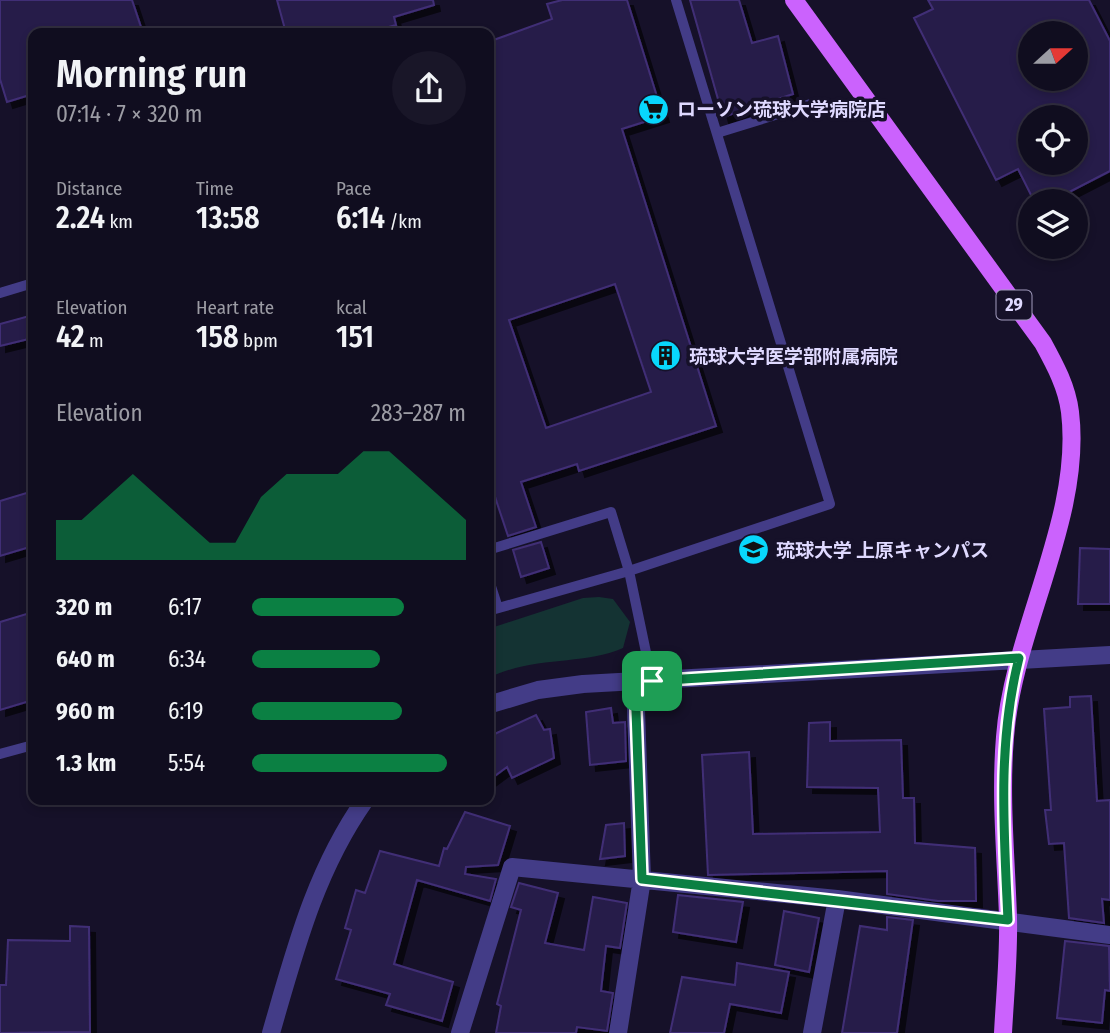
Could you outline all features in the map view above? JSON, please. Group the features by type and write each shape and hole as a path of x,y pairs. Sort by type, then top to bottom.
{"main road":[{"name":"29","path":"794,0 1043,343 1060,374 1071,423 1072,449 1068,487 1008,700 1003,797 1008,920 1003,1033"}],"street":[{"path":"494,703 538,690 583,684 1110,655"},
{"path":"618,1033 642,879 643,682"},
{"path":"271,1033 306,911 323,870 362,805"},
{"path":"460,1033 512,866 837,899 1110,935"},
{"path":"812,1033 837,899"}],"lane":[{"path":"494,610 629,571 830,504 676,0"},
{"path":"717,133 817,102"},
{"path":"0,293 28,285"},
{"path":"494,548 611,512 629,571 643,682"},
{"path":"0,754 28,746"}],"green space":[{"path":"583,598 613,599 630,622 623,648 591,657 523,666 494,676 494,627"}],"building":[{"path":"0,0 132,0 141,28 28,28 28,96 7,102 0,79"},
{"path":"277,0 433,0 434,5 394,17 396,25 385,28 285,28"},
{"name":"琉球大学医学部附属病院","path":"562,0 627,0 663,116 622,129 716,426 579,471 577,464 521,482 536,527 508,536 494,494 494,40 552,19 547,4","holes":["615,284 651,392 546,428 509,320"]},
{"path":"690,0 739,0 752,43 778,36 793,94 723,117"},
{"path":"928,0 1089,0 1110,41 1110,171 1075,189 1028,189 1021,175 1088,175 1088,105 1018,105 1018,169 996,180 914,18 933,9"},
{"path":"28,316 28,339 0,346 0,324"},
{"path":"28,493 28,548 0,556 0,501"},
{"path":"541,542 549,568 521,577 513,550"},
{"path":"1080,548 1110,549 1110,604 1078,604"},
{"path":"28,614 28,702 0,710 0,622"},
{"path":"1091,696 1097,801 1110,800 1110,900 1102,899 1104,923 1069,918 1064,843 1049,844 1045,810 1051,810 1044,709 1070,707 1070,697"},
{"path":"611,708 613,723 625,722 626,761 590,765 586,712"},
{"path":"536,715 544,730 550,729 554,758 512,778 507,767 494,777 494,734"},
{"path":"830,722 830,741 901,740 903,798 914,798 915,843 975,848 976,901 938,901 887,894 887,871 708,875 702,755 749,752 753,834 880,832 878,788 807,787 809,723"},
{"path":"465,812 510,826 498,865 466,867 465,874 496,879 490,901 417,880 394,964 453,982 442,1021 386,1005 390,994 336,979 351,930 345,928 356,890 365,893 380,851 439,866 444,848 447,849"},
{"path":"624,823 625,856 600,859 606,825"},
{"path":"519,883 558,893 545,943 584,950 593,897 627,903 620,948 606,946 601,991 613,993 607,1031 577,1027 576,1033 496,1033 501,1006 497,1004 521,910 511,907"},
{"path":"678,895 743,902 736,942 673,932"},
{"path":"784,911 819,918 809,972 775,965"},
{"path":"887,917 913,920 897,1033 842,1033 860,926 887,930"},
{"path":"70,926 89,927 90,1032 0,1033 0,985 6,985 8,940 70,941"},
{"path":"1065,941 1109,946 1110,991 1105,990 1102,1023 1057,1018"},
{"path":"737,963 789,972 781,1013 730,1004 724,1033 670,1033 682,977 735,985"}],"place":[{"name":"ローソン琉球大学病院店","path":"654,109"},
{"name":"琉球大学医学部附属病院","path":"666,356"},
{"name":"琉球大学 上原キャンパス","path":"753,550"}],"route":[{"path":"1019,658 1008,700 1004,738 1008,920 642,879 635,682 652,681 1019,658"}]}
